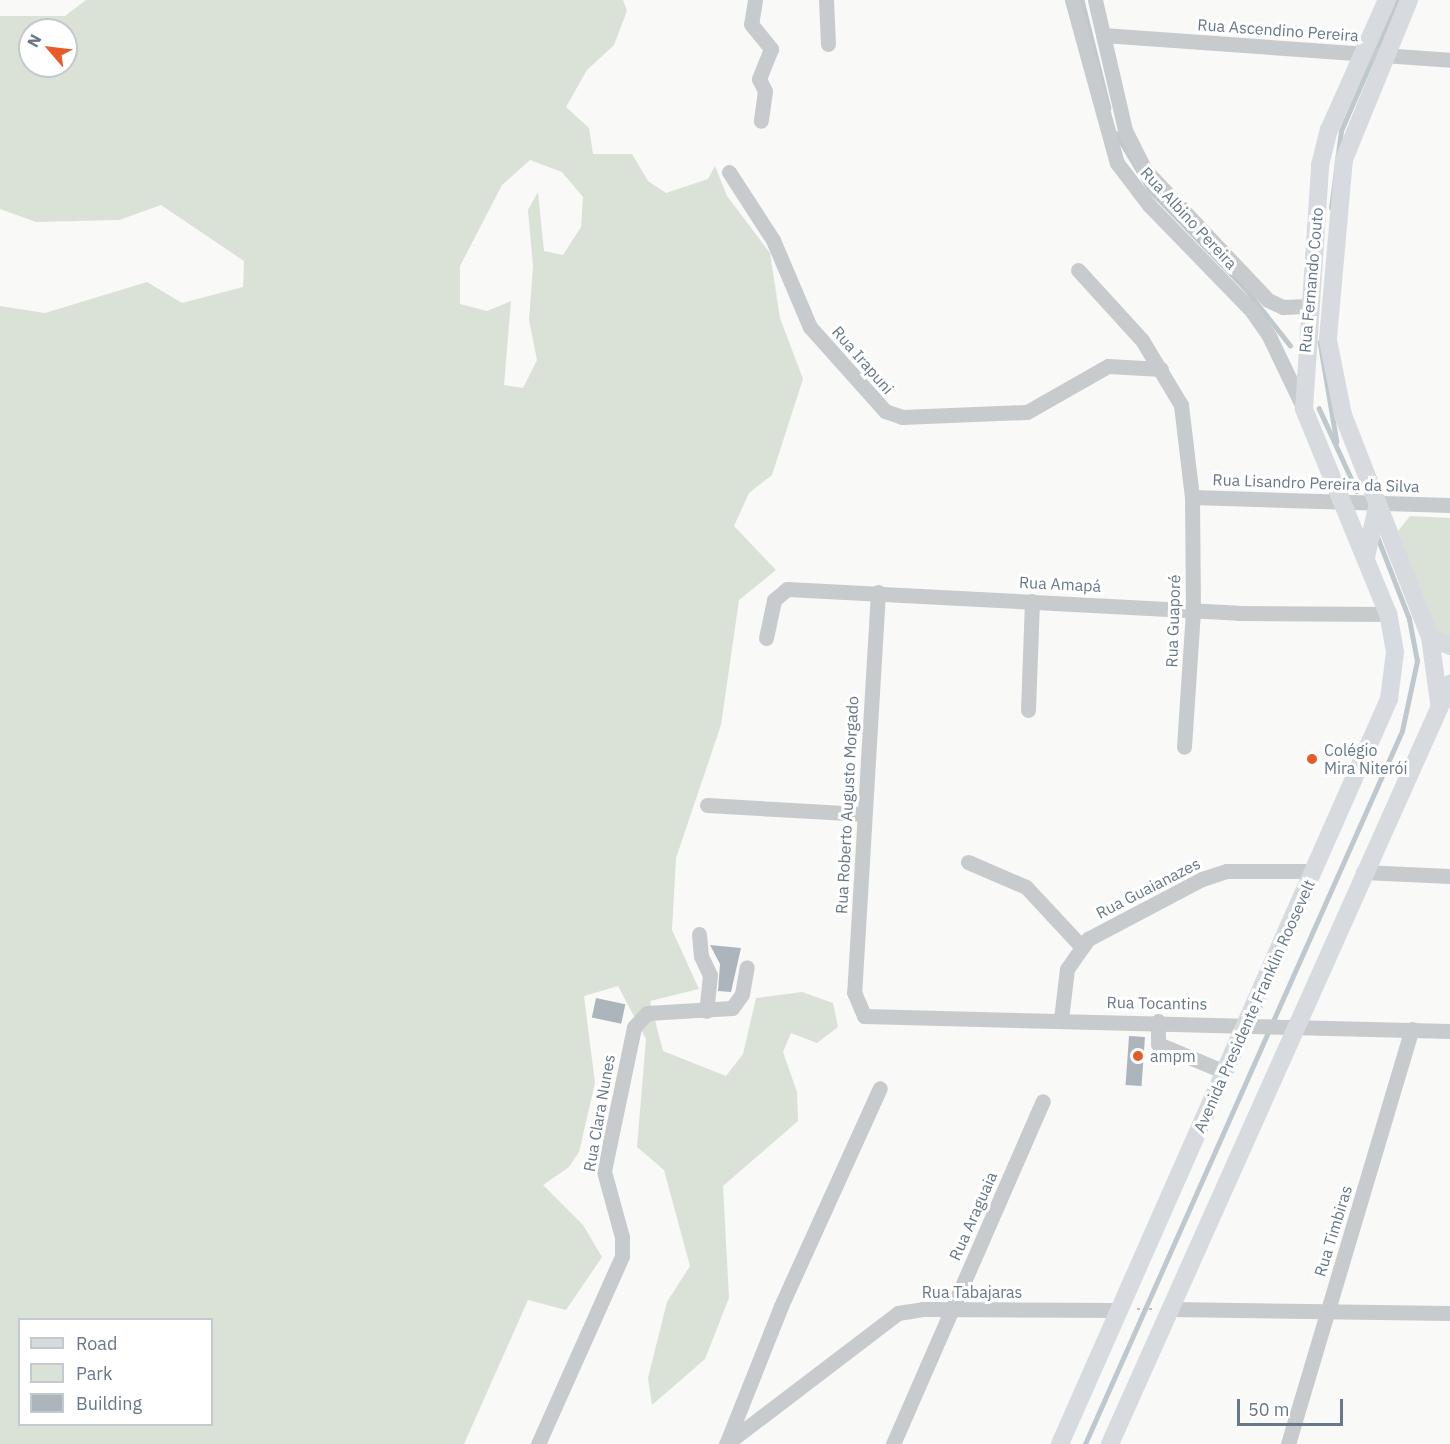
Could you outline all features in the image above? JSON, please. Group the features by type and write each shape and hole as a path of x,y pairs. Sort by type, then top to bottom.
{"main road":[{"name":"Rua Fernando Couto","path":"1387,0 1344,159 1328,340 1343,415 1430,637 1444,682"},
{"name":"Rua Fernando Couto","path":"1366,561 1304,409 1309,306 1320,165 1372,55 1409,0"},
{"path":"1366,561 1378,503"},
{"name":"Avenida Presidente Franklin Roosevelt","path":"1060,1444 1225,1072 1255,1022 1313,871 1389,699 1395,652 1388,614 1366,561"},
{"path":"1430,637 1450,646"},
{"path":"1110,1444 1162,1309 1289,1024 1363,872 1445,713 1444,682"}],"street":[{"path":"755,0 751,24 771,49 759,79 765,92 761,121"},
{"path":"826,0 828,44"},
{"name":"Rua Albino Pereira","path":"1072,0 1117,163 1149,205 1251,310 1304,409"},
{"name":"Rua Albino Pereira","path":"1095,0 1125,130 1145,170 1268,300 1283,307 1309,306"},
{"name":"Rua Ascendino Pereira","path":"1103,35 1450,60"},
{"name":"Rua Irapuni","path":"729,172 773,240 810,327 885,411 920,417 1028,412 1108,366 1161,369"},
{"name":"Rua Lisandro Pereira da Silva","path":"1078,270 1161,369 1181,405 1192,497 1450,505"},
{"name":"Rua Guaporé","path":"1184,747 1193,611 1192,497"},
{"name":"Rua Amapá","path":"766,638 774,600 782,591 878,592 1193,611 1388,614"},
{"name":"Rua Roberto Augusto Morgado","path":"864,1016 854,992 861,814 878,592"},
{"path":"1028,710 1032,601"},
{"path":"707,805 861,814"},
{"path":"968,862 1026,886 1080,945 1067,969 1061,1020"},
{"name":"Rua Guaianazes","path":"1080,945 1202,879 1227,871 1313,871"},
{"path":"1363,872 1450,876"},
{"path":"699,934 700,956 710,975 706,1011"},
{"name":"Rua Clara Nunes","path":"538,1444 622,1256 622,1237 604,1171 634,1027 647,1013 706,1011 738,1004 747,968"},
{"name":"Rua Tocantins","path":"864,1016 1255,1022 1450,1030"},
{"path":"1158,1021 1158,1044 1225,1072"},
{"name":"Rua Timbiras","path":"1288,1444 1412,1029"},
{"path":"727,1443 781,1306 880,1088"},
{"name":"Rua Araguaia","path":"893,1444 1043,1101"},
{"name":"Rua Tabajaras","path":"727,1443 876,1324 898,1313 952,1309 1119,1310"},
{"path":"1162,1309 1450,1313"}],"path":[{"path":"1140,1309 1162,1309"}],"green space":[{"path":"86,0 623,0 627,11 614,45 587,70 566,107 589,128 593,154 632,154 648,181 666,193 708,179 715,166 727,196 770,253 780,318 803,379 772,475 749,493 734,526 776,570 739,600 721,725 676,858 672,930 699,989 650,1001 663,1051 726,1076 743,1054 756,998 802,992 833,1003 838,1027 817,1043 791,1033 783,1052 797,1092 798,1121 723,1186 729,1298 705,1359 652,1405 648,1378 667,1302 690,1266 664,1170 637,1147 646,1039 618,986 584,996 595,1083 579,1152 569,1167 543,1185 583,1225 602,1257 566,1310 528,1300 464,1444 0,1444 0,306 45,313 147,282 182,303 243,287 244,261 161,205 119,220 36,222 0,209 0,16 65,16","holes":["530,160 562,172 583,197 581,227 563,255 544,251 538,192 528,210 533,266 529,320 537,360 523,388 504,385 511,301 487,311 460,304 460,266 502,185"]},
{"path":"1410,516 1450,518 1450,641 1438,636 1398,531"}],"building":[{"path":"710,945 741,948 731,992 718,991 720,964"},
{"path":"596,998 625,1004 621,1024 592,1018"},
{"path":"1129,1036 1145,1037 1142,1086 1126,1085"}],"waterway":[{"path":"1082,0 1109,108"},
{"path":"1376,51 1398,0"},
{"path":"1331,208 1341,131 1372,59"},
{"path":"1116,133 1150,190 1245,288 1290,345"},
{"path":"1320,342 1337,442"},
{"path":"1319,408 1357,491"},
{"path":"1085,1444 1402,731 1417,661 1409,619 1377,537"}],"place":[{"name":"Colégio Mira Niterói","path":"1312,759"},
{"name":"ampm","path":"1138,1056"}]}
